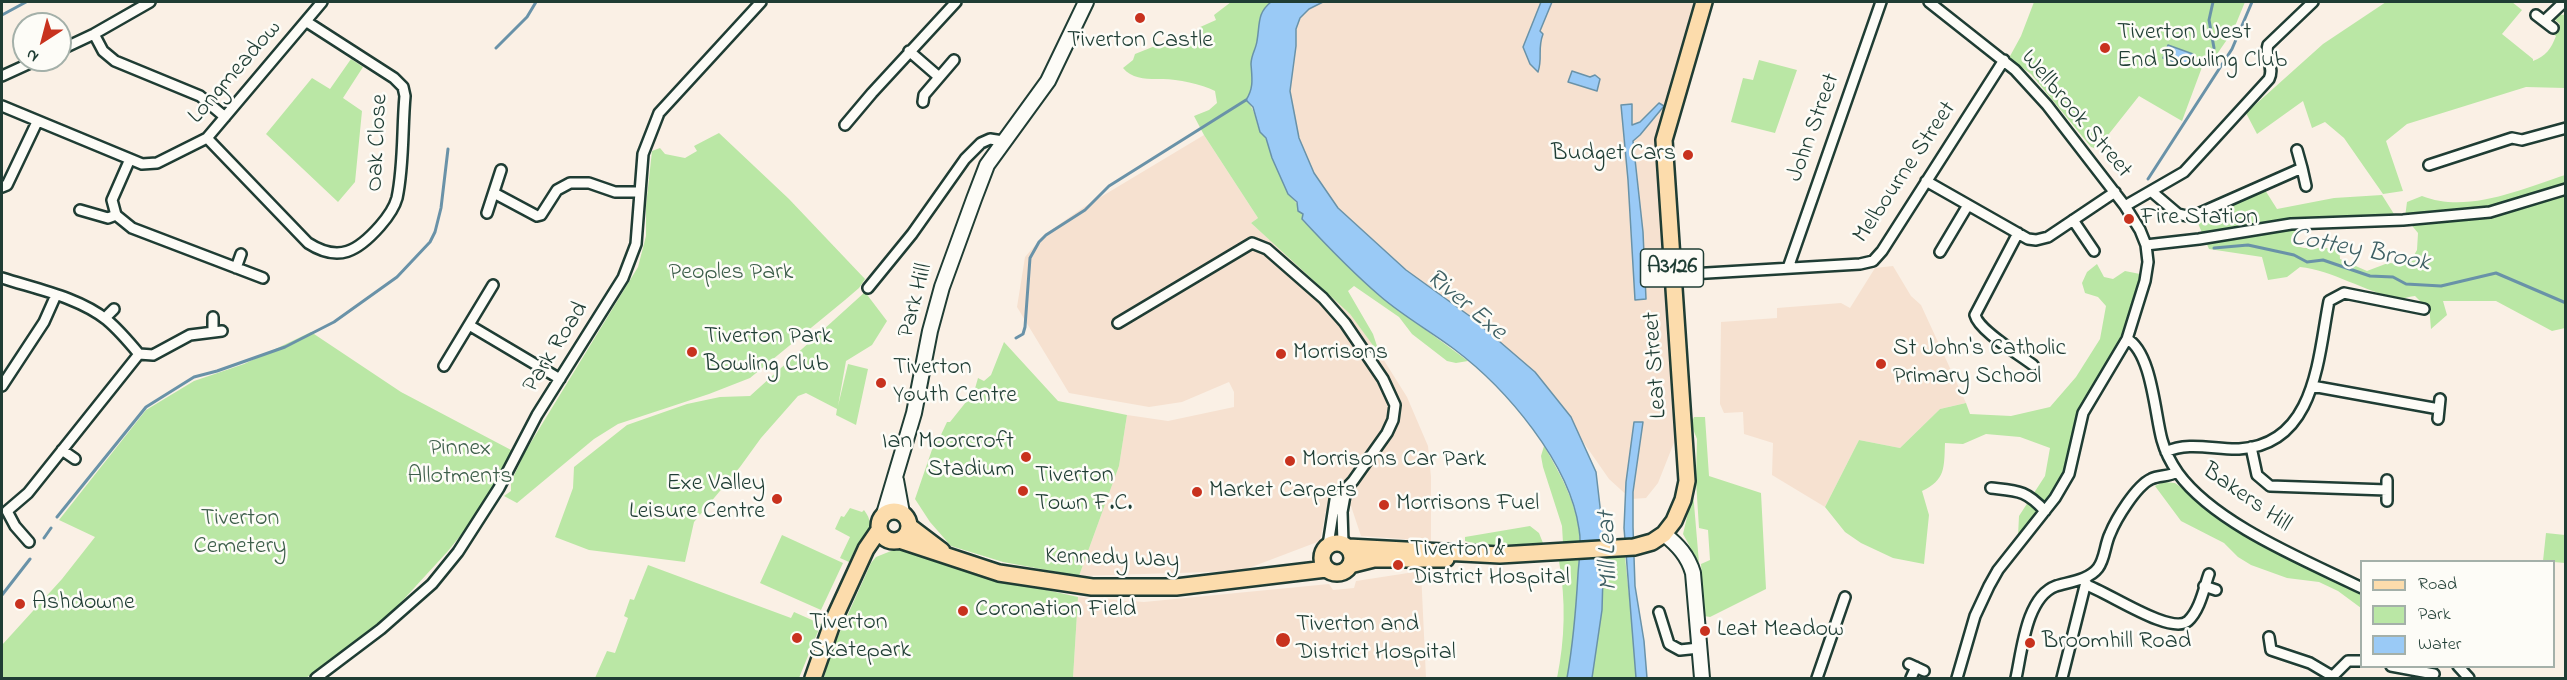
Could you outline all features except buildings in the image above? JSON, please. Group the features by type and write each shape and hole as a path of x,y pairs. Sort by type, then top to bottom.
{"main road":[{"name":"Leat Street","path":"1664,534 1674,521 1683,500 1687,481 1664,140 1704,2"},
{"path":"813,678 833,621 862,560 890,537 907,535 906,519 893,511 884,514 879,522 890,537"},
{"name":"Kennedy Way","path":"906,519 949,557"},
{"name":"Kennedy Way","path":"1350,565 1374,559 1440,560 1634,548 1652,542 1664,534"},
{"name":"Kennedy Way","path":"890,537 999,573 1092,587 1176,587 1326,569"},
{"name":"Kennedy Way","path":"1276,574 1335,547 1500,555"},
{"path":"1335,547 1352,555 1350,565 1340,573 1326,569 1321,559 1335,547"}],"street":[{"path":"72,44 150,2"},
{"name":"Longmeadow","path":"2,106 142,164 158,163 207,138 322,2"},
{"name":"Park Road","path":"316,678 381,629 432,584 499,488 537,415 622,278 636,244 643,154 659,113 761,2"},
{"path":"845,125 909,51 956,2"},
{"name":"Park Hill","path":"884,514 896,480 914,413 930,331 942,287 987,165 1003,141 1035,102 1048,81 1086,2"},
{"name":"John Street","path":"1788,268 1881,2"},
{"name":"Wellbrook Street","path":"1929,2 2004,60 2047,105 2125,206 2146,245"},
{"path":"2125,206 2184,172 2269,79 2272,68 2266,51 2268,45 2313,2"},
{"path":"2553,28 2540,18 2564,3"},
{"name":"Oak Close","path":"207,138 308,243 322,251 337,253 357,248 384,222 393,209 398,193 405,96 403,87 394,78 307,22"},
{"path":"94,34 108,57 200,96 225,117"},
{"path":"909,51 939,77"},
{"path":"923,102 924,95 954,60"},
{"name":"Melbourne Street","path":"1672,275 1873,261 1882,251 2004,60"},
{"path":"2,187 7,185 37,122"},
{"path":"2429,165 2512,138 2522,140 2565,128"},
{"name":"Park Hill","path":"868,288 912,234 965,159 981,143 990,139 1003,141"},
{"path":"2297,150 2306,186"},
{"path":"130,159 112,200 116,215 132,228 262,278"},
{"path":"2151,192 2178,214 2191,217 2301,168"},
{"path":"487,213 501,171"},
{"path":"1926,181 2028,239 2042,239 2115,192"},
{"path":"494,193 537,216 541,215 557,190 570,183 589,183 615,192 639,192"},
{"path":"1957,678 1975,616 1989,586 1998,570 2045,511 2068,474 2083,413 2127,339 2145,281 2148,262 2146,245 2291,224 2403,220 2490,212 2565,189"},
{"path":"1940,252 1968,205"},
{"path":"80,210 108,218 116,215"},
{"path":"2073,220 2094,251"},
{"path":"2018,233 1975,315 1976,321 1986,331 2033,365"},
{"path":"1118,323 1240,248 1252,243 1267,249 1323,298 1345,323 1383,379 1395,405 1393,420 1387,433 1333,506 1335,547"},
{"path":"236,268 241,254"},
{"path":"2,278 84,306 105,318 139,354 153,355 183,338 218,331 213,317"},
{"path":"444,366 493,285"},
{"path":"2166,452 2181,447 2251,447 2274,438 2294,422 2306,404 2312,386 2329,301 2332,297 2344,293 2413,303 2424,309"},
{"path":"2,386 44,322 56,295"},
{"path":"105,318 114,309"},
{"path":"469,325 560,379"},
{"name":"Bakers Hill","path":"2127,339 2131,340 2138,352 2151,384 2166,452 2177,471 2202,497 2251,531 2360,587"},
{"path":"29,542 4,512 28,493 139,354"},
{"path":"2312,386 2439,409"},
{"path":"2251,447 2257,475 2270,486 2387,485 2387,501"},
{"path":"62,450 75,459"},
{"path":"2062,678 2085,581 2098,568 2110,532 2140,487 2149,480 2170,476 2177,471"},
{"name":"Park Hill","path":"896,480 906,519"},
{"path":"1335,547 1347,488"},
{"path":"1991,488 2024,492 2032,496 2045,511"},
{"path":"2003,501 2004,489"},
{"path":"1664,534 1676,543 1690,561 1702,678"},
{"path":"2016,678 2029,623 2038,599 2053,587 2085,581 2160,620 2177,625 2183,624 2193,615 2209,574"},
{"path":"2204,586 2216,590"},
{"path":"1817,678 1845,597"},
{"path":"1659,612 1669,644 1680,650 1699,648"},
{"path":"2269,637 2271,650 2310,663 2332,677 2348,661 2360,661"},
{"path":"1911,678 1916,667"},
{"path":"2403,668 2434,673"}],"shaded area":[{"path":"1323,2 1700,2 1655,153 1667,275 1675,440 1658,483 1646,498 1631,499 1609,479 1579,436 1570,417 1338,208 1314,173 1299,138 1290,91 1296,46 1295,29 1300,18 1309,9"},
{"path":"1204,135 1258,218 1251,223 1350,314 1380,354 1407,397 1428,446 1431,477 1431,541 1361,536 1351,506 1326,510 1320,541 1241,571 1079,576 1119,466 1127,415 1168,421 1234,407 1234,392 1229,382 1182,402 1149,407 1069,393 1017,307 1025,257 1044,235 1084,207"},
{"path":"1893,266 1911,296 1921,305 1966,403 1940,409 1900,448 1859,440 1825,507 1772,475 1773,443 1744,434 1743,412 1724,413 1720,404 1721,322 1777,318 1777,308 1841,303 1850,308 1875,268"},
{"name":"Tiverton and District Hospital","path":"1421,571 1426,678 1073,678 1078,597 1144,602 1329,584 1333,590 1354,588 1356,581"}],"green space":[{"path":"1231,2 1271,2 1264,10 1260,20 1251,61 1251,87 1246,100 1253,110 1260,131 1267,141 1290,196 1300,208 1302,220 1381,297 1468,361 1456,363 1447,361 1412,334 1399,317 1354,286 1348,291 1373,334 1380,355 1350,314 1251,223 1258,218 1194,116 1209,110 1217,103 1215,91 1182,81 1136,77 1123,68 1133,60 1135,54 1165,42 1171,42 1175,48 1183,44 1180,36 1186,33 1189,37 1199,31 1198,28 1216,20 1214,15"},
{"path":"2034,2 2245,2 2233,31 2217,54 2208,51 2182,121 2139,96 2097,149 2091,147 2031,74 2009,58 2021,36"},
{"path":"2386,2 2512,2 2522,10 2502,34 2533,61 2545,54 2552,45 2556,36 2553,34 2560,24 2554,19 2557,14 2565,15 2565,88 2526,87 2407,124 2386,141 2403,191 2383,194 2344,138 2325,122 2312,128 2303,101 2257,134 2246,113 2323,44"},
{"path":"351,59 363,67 343,98 362,111 355,182 338,202 266,134 312,78 330,89"},
{"path":"1759,60 1797,70 1775,133 1731,122 1743,78 1753,80"},
{"name":"Peoples Park","path":"719,133 789,199 865,279 859,288 750,378 618,424 594,439 517,503 504,496 511,491 511,482 525,452 638,267 646,236 646,206 652,151 660,148 665,154 685,158 697,151 694,146"},
{"path":"2565,175 2565,328 2552,331 2496,301 2443,301 2447,315 2431,329 2429,305 2423,304 2415,296 2399,298 2385,295 2324,272 2300,267 2287,277 2268,280 2262,257 2209,249 2197,221 2265,190 2277,209 2334,198 2382,195 2394,214 2298,221 2296,246 2339,248 2340,259 2367,271 2388,263 2409,264 2417,250 2418,233 2405,217 2407,202 2422,196 2439,201 2457,202 2494,198"},
{"path":"2097,264 2104,277 2113,279 2125,271 2140,274 2136,307 2123,337 2085,404 2070,460 2062,479 2045,505 2018,536 2019,516 2045,476 2050,448 2020,437 1986,434 1963,444 1945,443 1944,466 1940,477 1922,491 1929,515 1924,564 1893,558 1861,543 1845,532 1825,507 1859,440 1900,448 1940,409 1966,403 1970,414 2011,416 2050,407 2076,377 2100,339 2106,306 2098,297 2085,293 2082,283 2087,272"},
{"path":"865,292 887,321 872,345 846,361 838,406 848,364 868,369 856,425 836,415 837,409 806,393 798,396 694,522 685,562 589,550 555,537 573,488 574,467 627,425 687,404 720,397 750,396"},
{"name":"Tiverton Cemetery","path":"311,332 401,392 513,451 481,510 448,551 393,611 359,640 306,678 2,678 2,645 62,579 95,537 59,520 146,410 194,381 244,364"},
{"name":"Ian Moorcroft Stadium","path":"1004,342 1058,401 1127,415 1119,466 1079,576 1003,562 951,546 930,522 915,499 936,438 939,439 947,422 950,422 974,392 978,378 984,381 991,375"},
{"path":"1694,417 1705,417 1709,476 1761,493 1766,589 1710,617 1704,616 1701,564 1710,560 1708,530 1699,528 1696,481 1697,439 1691,424"},
{"path":"1544,446 1573,505 1580,543 1563,543 1562,526 1543,467 1541,456"},
{"path":"2163,482 2175,483 2194,500 2258,544 2360,595 2360,607 2338,591 2319,582 2287,578 2251,565 2238,557 2224,543 2181,521 2155,486"},
{"path":"1693,492 1699,563 1683,534"},
{"path":"850,508 862,512 864,510 870,523 865,539 862,544 857,545 849,562 840,558 850,537 835,529 841,516 844,517"},
{"path":"1530,526 1539,533 1543,543 1484,546 1465,541 1465,537"},
{"path":"2546,533 2565,535 2565,563 2543,560"},
{"path":"782,535 843,563 821,610 760,583"},
{"name":"Coronation Field","path":"896,549 1006,581 1078,597 1073,678 824,678 831,652 871,563 876,557"},
{"path":"1603,557 1625,557 1636,678 1592,678 1602,610"},
{"path":"1579,559 1573,647 1567,678 1557,678 1564,620 1559,561"},
{"path":"648,565 791,618 794,612 821,624 799,678 595,678 607,651 615,653 628,618 624,616 630,599 634,600"}],"water":[{"path":"1271,2 1323,2 1309,9 1300,18 1296,29 1290,91 1299,138 1314,173 1338,208 1406,270 1471,317 1535,372 1571,417 1596,472 1604,541 1602,610 1592,678 1567,678 1575,613 1580,535 1573,504 1549,453 1533,429 1494,384 1454,349 1398,310 1360,278 1302,219 1303,214 1298,211 1297,202 1288,194 1266,138 1260,132 1253,107 1246,100 1251,87 1251,61 1260,19 1263,10"},
{"path":"1541,2 1552,2 1540,31 1543,34 1538,72 1530,64 1523,47"},
{"path":"2168,45 2193,54 2189,67 2163,58"},
{"path":"1572,71 1590,77 1595,75 1600,79 1597,91 1568,82"},
{"path":"1659,103 1664,106 1633,141 1643,232 1646,299 1635,300 1621,105 1632,104 1632,125 1640,122"},
{"path":"1634,422 1643,422 1633,492 1633,527 1635,586 1644,641 1647,678 1636,678 1624,528 1626,482"}],"waterway":[{"path":"2,15 26,2"},
{"path":"496,48 527,17 536,2"},
{"path":"2213,2 2209,20 2214,48"},
{"name":"Cottey Brook","path":"2148,179 2232,49 2252,2"},
{"path":"1016,338 1023,334 1025,327 1030,258 1039,242 1085,210 1109,186 1246,100"},
{"path":"57,517 146,407 194,377 285,347 334,322 397,277 430,242 435,232 441,208 448,149"},
{"name":"Cottey Brook","path":"2214,248 2248,245 2294,255 2307,262 2323,260 2370,276 2393,277 2406,284 2441,286 2496,273 2566,303"},
{"path":"44,538 51,528"},
{"path":"2,595 30,559"}],"place":[{"name":"Tiverton Castle","path":"1140,18"},
{"name":"Tiverton West End Bowling Club","path":"2105,48"},
{"name":"Budget Cars","path":"1688,155"},
{"name":"Fire Station","path":"2129,219"},
{"name":"Tiverton Park Bowling Club","path":"692,352"},
{"name":"Morrisons","path":"1281,354"},
{"name":"St John's Catholic Primary School","path":"1881,364"},
{"name":"Tiverton Youth Centre","path":"881,383"},
{"name":"Ian Moorcroft Stadium","path":"1026,457"},
{"name":"Morrisons Car Park","path":"1290,461"},
{"name":"Tiverton Town F.C.","path":"1023,491"},
{"name":"Market Carpets","path":"1197,492"},
{"name":"Exe Valley Leisure Centre","path":"777,499"},
{"name":"Morrisons Fuel","path":"1384,505"},
{"name":"Tiverton & District Hospital","path":"1398,565"},
{"name":"Ashdowne","path":"20,604"},
{"name":"Coronation Field","path":"963,611"},
{"name":"Leat Meadow","path":"1705,631"},
{"name":"Tiverton Skatepark","path":"797,638"},
{"name":"Tiverton and District Hospital","path":"1283,640"},
{"name":"Broomhill Road","path":"2030,643"}],"water label":[{"name":"River Exe","path":"1465,306"},
{"name":"Mill Leat","path":"1610,551"}],"park label":[{"name":"Pinnex Allotments","path":"460,464"}]}
